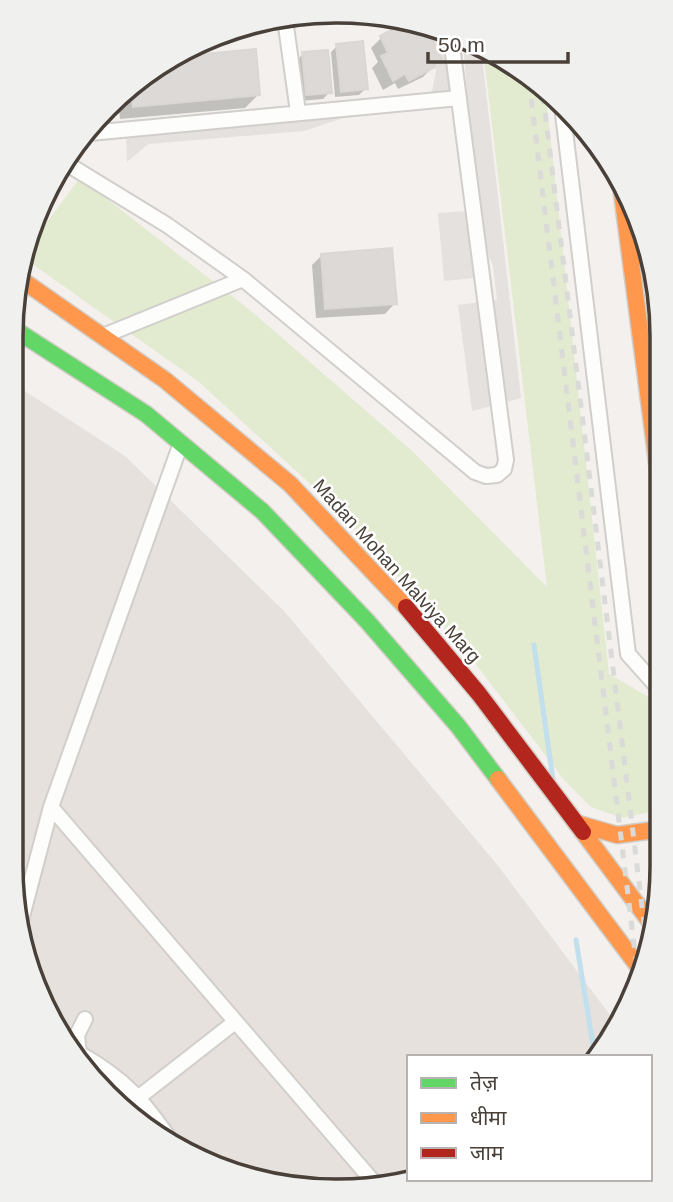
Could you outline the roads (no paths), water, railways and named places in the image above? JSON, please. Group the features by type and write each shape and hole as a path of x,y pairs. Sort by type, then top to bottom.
{"main road":[{"path":"625,213 650,408"},
{"name":"Madan Mohan Malviya Marg","path":"28,283 165,380 290,484 394,593 480,695 646,916"},
{"path":"23,335 146,414 262,511 367,621 458,726 635,962"},
{"path":"576,824 617,835 650,831"}],"street":[{"path":"286,27 298,112"},
{"path":"73,167 167,225 243,279 475,472 486,476 497,475 504,469 506,460 452,45"},
{"path":"99,132 459,98"},
{"path":"564,121 628,654 650,679"},
{"path":"103,336 243,279"},
{"path":"25,905 51,807 181,443"},
{"path":"51,807 370,1178"},
{"path":"78,1042 77,1035 85,1019"},
{"path":"132,1102 235,1022"},
{"path":"91,1060 107,1069 139,1096 158,1123"}],"waterway":[{"path":"534,645 553,780"},
{"path":"576,940 593,1045"}],"railway":[{"path":"530,91 636,960"},
{"path":"544,102 644,925"}]}
